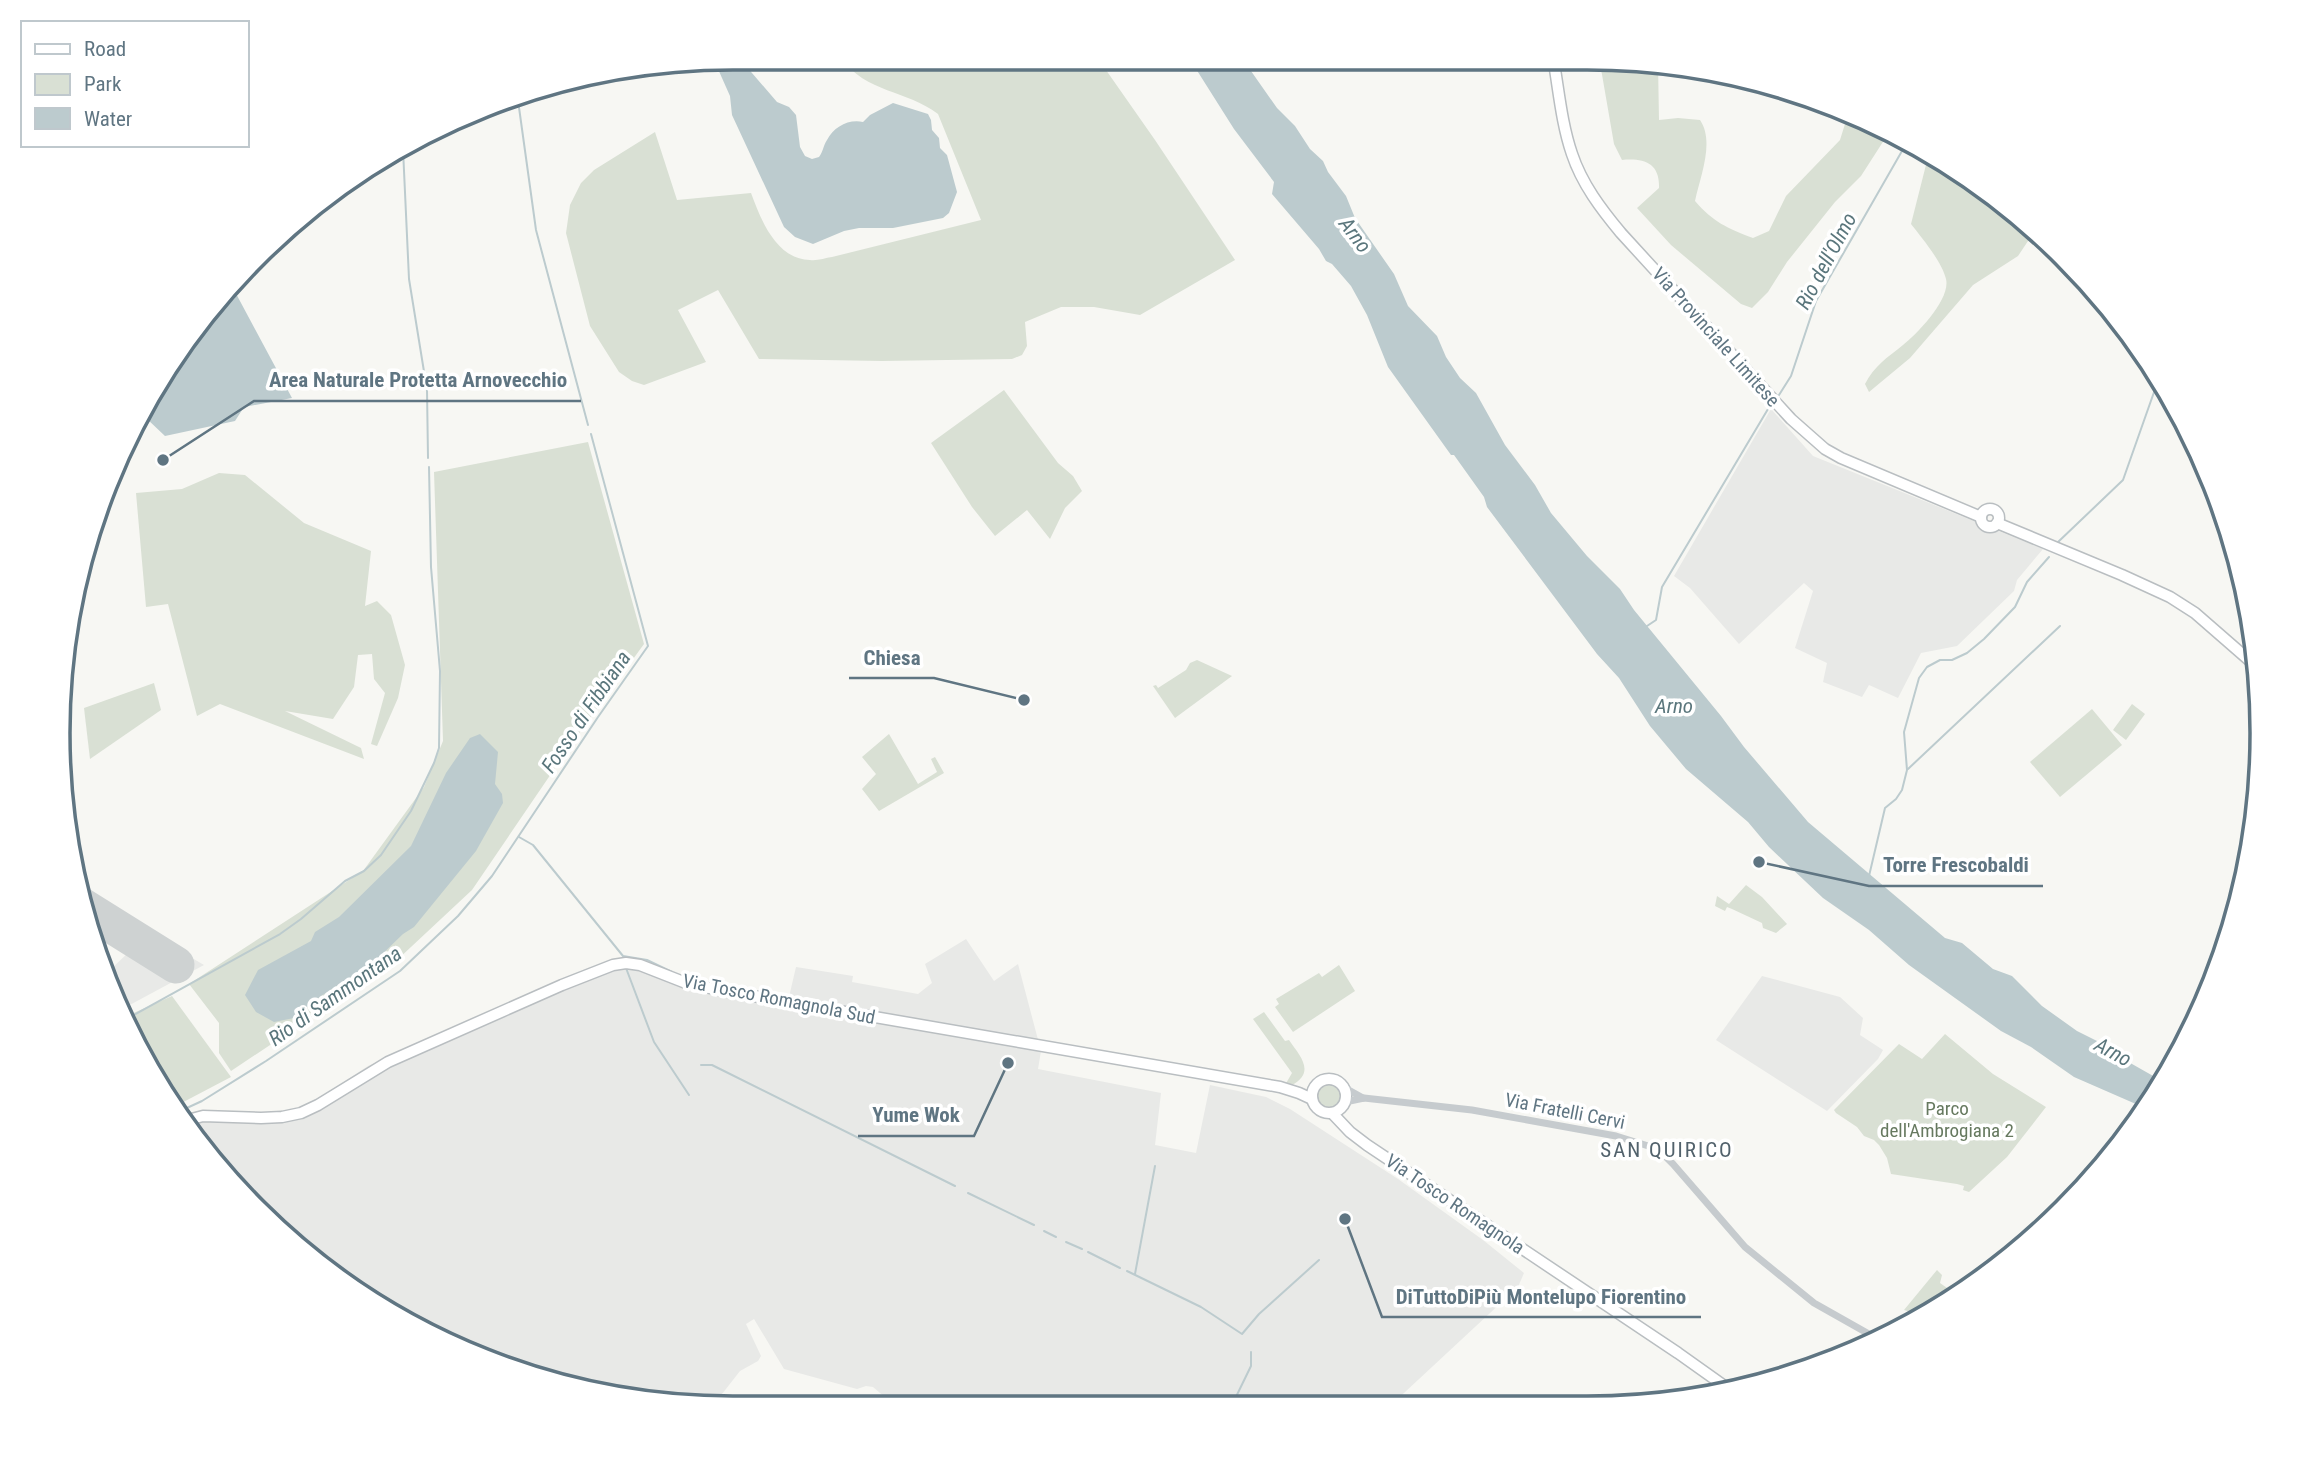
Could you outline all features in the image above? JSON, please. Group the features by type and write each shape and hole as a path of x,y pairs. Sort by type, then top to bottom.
{"main road":[{"name":"Via Provinciale Limitese","path":"1555,70 1572,154 1582,179 1596,201 1621,233 1791,419 1825,449 1981,517 1984,512 1993,510 1998,518 1997,523 2135,580 2182,604 2245,657"},
{"name":"Via Tosco Romagnola Sud","path":"194,1118 222,1115 282,1117 301,1113 388,1062 579,977 626,963 640,965 686,983 724,992 1280,1087 1312,1100"},
{"path":"1312,1100 1314,1087 1330,1079 1340,1082 1345,1088 1347,1095 1340,1108"},
{"name":"Via Tosco Romagnola Sud","path":"1280,1087 1314,1087"},
{"name":"Via Tosco Romagnola","path":"1312,1100 1321,1111 1340,1108 1353,1135 1719,1382"}],"street":[{"name":"Via Fratelli Cervi","path":"1345,1088 1364,1098 1472,1110 1616,1136 1658,1149 1745,1247 1814,1303 1866,1334"},
{"name":"Via Fratelli Cervi","path":"1340,1108 1364,1098"}],"shaded area":[{"path":"1771,409 1813,456 2043,549 2017,580 2014,591 1957,646 1921,653 1898,698 1869,685 1862,697 1823,682 1827,663 1795,648 1813,591 1804,583 1739,644 1690,588 1674,576"},
{"path":"91,896 204,965 129,1006 113,967 129,952 102,934"},
{"path":"966,939 994,981 1018,964 1041,1051 1038,1069 1161,1093 1155,1145 1196,1153 1210,1085 1266,1097 1290,1109 1398,1179 1483,1240 1524,1273 1518,1287 1401,1396 884,1396 873,1387 857,1389 784,1369 754,1319 746,1324 761,1356 758,1361 740,1371 721,1396 646,1390 604,1383 520,1361 479,1346 401,1307 329,1259 264,1202 193,1118 264,1115 293,1110 313,1102 368,1066 617,959 636,960 687,980 789,997 796,967 853,976 852,982 918,994 932,983 925,964"},
{"path":"1762,976 1840,997 1863,1018 1860,1035 1883,1050 1878,1059 1827,1111 1716,1040"}],"green space":[{"path":"852,70 1106,70 1235,260 1140,315 1094,307 1061,307 1025,322 1027,346 1022,355 1012,359 759,359 718,290 678,310 706,362 644,385 619,372 590,326 566,233 570,205 581,183 594,170 655,132 677,200 751,193 772,236 788,253 798,258 813,260 832,257 981,220 938,114 862,78"},
{"path":"1601,70 1658,74 1659,120 1700,120 1704,129 1705,160 1695,201 1721,224 1753,238 1769,231 1786,196 1840,140 1846,122 1884,140 1861,176 1835,202 1787,262 1768,292 1752,308 1741,304 1671,245 1637,208 1659,188 1657,173 1644,161 1622,160 1614,144"},
{"path":"1926,164 1991,207 2029,240 2018,256 1973,285 1910,358 1869,392 1865,384 1873,372 1924,325 1938,306 1946,287 1946,279 1940,265 1911,224"},
{"path":"1004,390 1082,491 1065,508 1050,539 1027,510 995,536 972,507 931,443"},
{"path":"588,442 644,644 570,746 472,890 396,961 231,1071 219,1053 219,1023 189,984 363,871 424,787 443,741 434,472"},
{"path":"219,473 245,475 304,523 371,551 365,606 377,601 391,615 405,665 398,698 377,746 371,744 385,693 374,679 372,654 358,655 354,687 333,719 285,711 361,748 364,759 220,704 197,716 168,604 146,607 136,493 182,489"},
{"path":"1197,660 1232,676 1175,718 1153,686 1158,688"},
{"path":"154,683 161,710 90,759 84,708"},
{"path":"2132,704 2145,714 2126,740 2113,730"},
{"path":"2092,709 2122,745 2060,797 2030,762"},
{"path":"889,734 918,784 937,772 931,759 935,757 944,773 879,811 862,789 876,774 862,757"},
{"path":"1746,885 1762,897 1787,924 1776,933 1732,909 1727,907 1725,911 1715,906 1717,896 1729,904"},
{"path":"1339,965 1355,991 1293,1032 1275,1007 1279,1004 1276,999 1319,973 1322,977"},
{"path":"172,996 231,1077 183,1102 132,1014"},
{"path":"1264,1012 1285,1041 1289,1040 1304,1064 1303,1075 1292,1085 1285,1085 1292,1073 1253,1019"},
{"name":"Parco dell'Ambrogiana 2","path":"1945,1034 1993,1074 2046,1107 2007,1157 1969,1192 1963,1190 1964,1186 1957,1184 1891,1174 1887,1158 1879,1145 1864,1136 1857,1127 1834,1110 1899,1044 1922,1059"},
{"path":"1329,1083 1338,1087 1342,1096 1338,1105 1329,1109 1320,1105 1316,1096 1320,1087"},
{"path":"1937,1270 1942,1275 1940,1283 1948,1288 1909,1312 1904,1310"}],"water":[{"path":"719,70 749,70 777,102 789,107 796,115 800,147 805,156 812,159 819,157 830,135 838,128 847,123 863,122 870,115 893,103 928,114 932,130 939,138 940,148 947,155 957,192 949,213 943,218 893,228 844,231 813,244 795,237 784,227 732,115 730,96"},
{"name":"Arno","path":"1197,70 1250,70 1277,108 1323,161 1346,196 1355,218 1394,274 1408,306 1437,336 1446,357 1460,378 1476,393 1505,445 1535,485 1551,513 1587,556 1620,589 1744,747 1808,822 1945,938 1962,943 1993,969 2012,976 2042,1006 2077,1031 2109,1047 2153,1076 2136,1104 2074,1077 2031,1047 2001,1031 1909,965 1869,930 1823,898 1769,847 1748,822 1686,769 1650,726 1619,678 1597,654 1487,507 1484,497 1388,367 1367,315 1351,286 1332,264 1326,261 1272,194 1274,182 1234,129"},
{"path":"236,294 292,398 244,407 235,421 165,436 149,420 207,329"},
{"path":"480,734 498,752 495,784 502,794 503,803 476,851 414,927 372,964 321,996 294,1018 274,1022 256,1012 245,995 258,970 311,941 315,932 339,917 411,846 446,773 470,738"}],"waterway":[{"name":"Fosso di Fibbiana","path":"519,105 536,230 588,425"},
{"name":"Rio dell'Olmo","path":"1779,395 1791,376 1816,301 1902,150"},
{"path":"403,158 409,279 427,390 428,458"},
{"path":"2057,543 2123,480 2154,391"},
{"name":"Rio dell'Olmo","path":"1647,626 1656,620 1662,587 1768,409"},
{"name":"Rio di Sammontana","path":"187,1108 266,1061 400,971 458,916 492,876 648,646 591,434"},
{"path":"133,1015 280,934 301,919 345,881 364,871 381,855 411,811 439,748 440,671 431,567 429,467"},
{"path":"1869,876 1885,808 1902,790 1907,770 1904,732 1919,678 1927,667 1940,660 1952,660 1967,653 1984,639 2015,607 2027,582 2049,557"},
{"path":"1908,769 2060,626"},
{"name":"Rio di Sammontana","path":"519,837 533,845 623,956 647,960 672,972"},
{"name":"Rio di Sammontana","path":"626,968 654,1042 689,1095"},
{"path":"718,985 788,997"},
{"name":"Rio di Sammontana","path":"701,1065 712,1065 955,1186"},
{"path":"1135,1274 1155,1166"},
{"name":"Rio di Sammontana","path":"968,1193 1034,1225"},
{"name":"Rio di Sammontana","path":"1044,1231 1056,1237"},
{"name":"Rio di Sammontana","path":"1066,1242 1082,1249"},
{"name":"Rio di Sammontana","path":"1088,1252 1120,1268"},
{"name":"Rio di Sammontana","path":"1127,1271 1201,1307 1242,1334 1259,1314 1319,1260"},
{"name":"Rio di Sammontana","path":"1236,1396 1251,1366 1251,1352"}],"runway":[{"path":"96,915 176,965"}],"place":[{"name":"Area Naturale Protetta Arnovecchio","path":"163,460"},
{"name":"Chiesa","path":"1024,700"},
{"name":"Torre Frescobaldi","path":"1759,862"},
{"name":"Yume Wok","path":"1008,1063"},
{"name":"DiTuttoDiPiù Montelupo Fiorentino","path":"1345,1219"}],"district":[{"name":"SAN QUIRICO","path":"1667,1150"}]}
